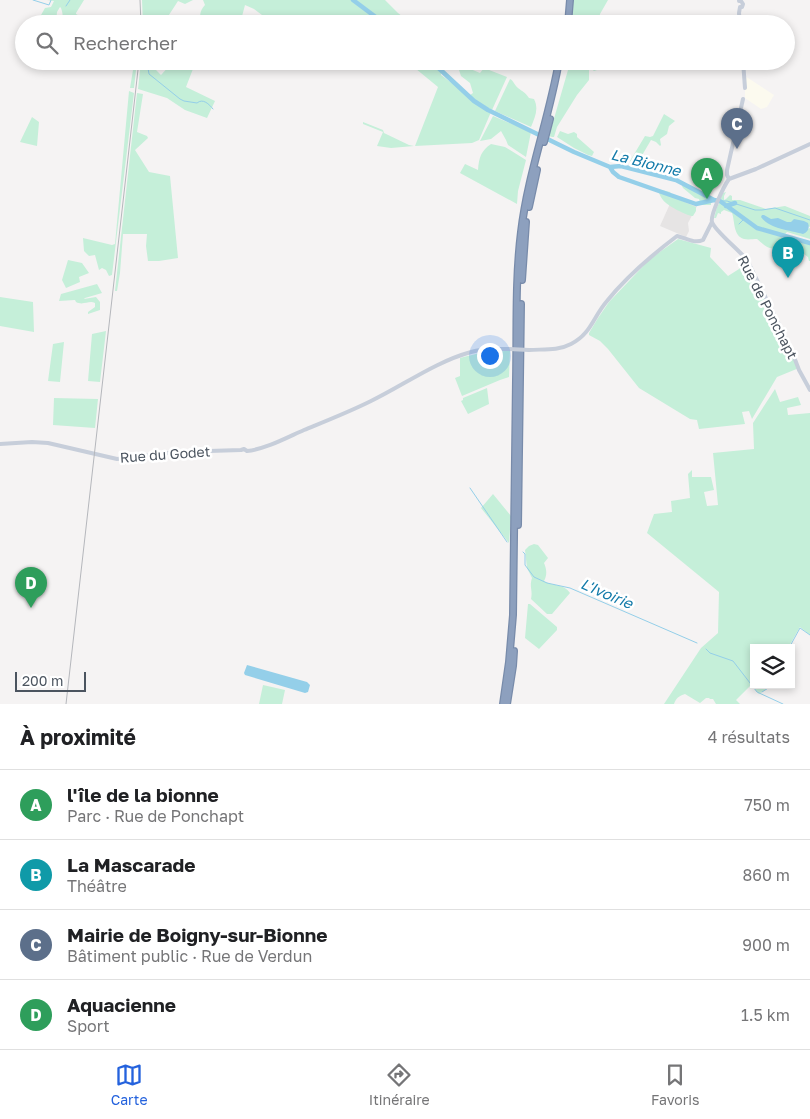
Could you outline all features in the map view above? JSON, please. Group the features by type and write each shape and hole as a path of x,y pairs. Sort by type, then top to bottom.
{"highway":[{"path":"567,15 568,0"},
{"path":"556,88 559,70"},
{"path":"507,704 513,666 516,620 523,255 527,216 534,180 561,70"},
{"path":"503,704 513,615 519,255 526,198 544,136"}],"street":[{"path":"739,1 743,4 740,7 739,15"},
{"path":"744,70 745,88"},
{"path":"712,222 712,216 718,199 728,177 743,98"},
{"path":"728,177 756,169 810,144"},
{"name":"Rue de Ponchapt","path":"712,222 747,260 810,390"},
{"name":"Rue du Godet","path":"0,444 48,443 116,459 177,452 253,450 278,442 370,402 426,370 470,352 509,349 559,349 569,345 583,336 606,302 648,258 677,236 693,241 703,240 712,222"}],"shaded area":[{"path":"745,76 774,95 767,107 761,109 745,98"},
{"path":"673,197 697,206 688,223 689,231 686,237 660,226"}],"green space":[{"path":"47,0 84,0 76,13 78,15 63,15 60,7 57,15 41,15 45,8 51,7 54,1"},
{"path":"142,0 193,0 185,4 178,1 169,15 143,15"},
{"path":"203,0 353,0 353,2 372,15 262,15 245,5 242,15 200,15 205,5"},
{"path":"356,0 385,0 401,15 375,15"},
{"path":"573,0 608,0 600,15 572,15"},
{"path":"133,70 136,70 134,88 130,88"},
{"path":"140,70 156,70 161,75 166,70 193,70 186,87 215,101 207,118 185,110 167,98 138,89"},
{"path":"417,70 440,70 441,75 491,112 479,140 472,143 415,146 438,87"},
{"path":"459,70 473,70 480,73 482,70 489,70 507,77 492,110 470,95 473,93 470,83 461,76"},
{"path":"568,70 589,70 589,80 557,127 554,137 549,136"},
{"path":"510,79 529,98 534,99 536,110 531,127 495,111"},
{"path":"129,91 134,93 112,275 109,276 106,270 102,268 99,270 95,255 89,256 84,251 83,238 112,245 115,244"},
{"path":"137,93 143,94 137,132 148,138 135,150 149,172 170,176 178,258 148,261 147,234 123,234 120,273 117,291 115,291"},
{"path":"664,114 675,121 669,126 667,134 660,139 661,145 651,140 637,164 630,161 645,136 653,136"},
{"path":"493,116 531,132 526,157 508,145 501,131 491,139 480,141"},
{"path":"32,117 39,122 37,146 20,142"},
{"path":"363,122 414,146 391,148 377,146 383,132 363,124"},
{"path":"560,131 568,134 574,132 577,134 577,137 594,152 592,156 574,148 557,137"},
{"path":"491,144 505,147 526,160 518,191 517,204 460,173 465,164 478,170 481,155"},
{"path":"685,184 711,197 711,205 701,205 699,199 683,188 682,186"},
{"path":"662,190 670,192 673,197 696,207 693,216 665,202 659,193"},
{"path":"726,192 724,200 730,195 732,200 740,200 766,209 785,206 810,216 810,227 808,226 804,231 810,228 810,239 787,232 778,246 772,249 757,239 740,237 736,232 732,213 724,210 714,218 717,207 721,200 723,200 720,199 723,193"},
{"path":"788,235 810,243 810,261 801,252 790,252 784,248"},
{"path":"678,239 711,248 710,257 728,276 739,269 744,259 799,368 777,377 752,419 749,411 742,412 745,424 699,429 697,420 690,419 639,388 608,349 600,341 589,335 609,302 650,259"},
{"path":"68,260 82,263 89,273 79,277 80,282 66,288 62,280"},
{"path":"97,284 102,293 84,299 96,297 100,302 100,310 88,314 95,307 95,303 79,303 75,300 59,301 61,294"},
{"path":"0,297 33,302 34,332 0,326"},
{"path":"106,331 100,382 88,381 92,334"},
{"path":"64,342 60,382 48,381 53,344"},
{"path":"510,351 509,377 462,396 455,378 460,376 460,358 483,352"},
{"path":"487,388 489,404 468,414 461,401 463,398"},
{"path":"775,389 780,402 798,397 801,405 787,408 788,415 810,413 810,635 800,627 790,644 750,644 750,686 736,700 740,704 716,704 713,699 709,698 700,703 685,694 678,698 674,704 664,704 701,648 718,633 719,592 647,533 654,514 672,512 671,501 690,498 688,474 692,470 692,477 711,477 714,490 704,492 707,506 718,505 713,453 754,449 753,423"},
{"path":"54,398 98,399 95,428 53,425"},
{"path":"493,494 511,516 509,543 481,508"},
{"path":"534,544 538,545 548,558 544,563 546,577 544,581 561,586 570,593 552,614 547,614 531,599 532,578 527,568 525,550"},
{"path":"528,604 557,627 557,630 539,649 525,638"},
{"path":"263,685 285,690 282,704 259,704"},
{"path":"755,689 766,689 759,694"}],"water":[{"path":"762,215 787,222 791,222 794,219 804,221 808,223 809,228 803,234 780,228 769,224 761,217"},
{"path":"247,665 307,682 310,685 308,692 305,693 245,675"}],"waterway":[{"name":"L'Ivoirie","path":"33,0 49,5 51,0"},
{"path":"66,6 70,0"},
{"name":"La Bionne","path":"353,0 373,15"},
{"name":"L'Ivoirie","path":"148,70 149,74 180,99 197,103 204,101 213,109"},
{"name":"La Bionne","path":"441,70 474,101 488,110 574,152 610,167 621,166 676,180 714,200 720,201 757,228 810,243"},
{"path":"610,167 619,177 696,204 714,200"},
{"path":"720,201 727,201 755,210 775,208 810,220"},
{"name":"La Bionne","path":"726,206 735,203"},
{"name":"La Bionne","path":"739,224 744,219"},
{"name":"L'Ivoirie","path":"470,488 507,542"},
{"name":"L'Ivoirie","path":"523,552 525,554 525,565 534,577 547,583 570,588 697,643"},
{"path":"791,644 800,628 810,635"},
{"name":"L'Ivoirie","path":"706,649 710,653 733,661 757,692 783,704"},
{"path":"762,692 767,689"}],"railway":[{"path":"140,0 141,15"},
{"path":"66,704 138,70"}],"place":[{"name":"Mairie de Boigny-sur-Bionne","path":"737,149"},
{"name":"l'île de la bionne","path":"707,199"},
{"name":"La Mascarade","path":"788,278"},
{"name":"Aquacienne","path":"31,608"}]}
